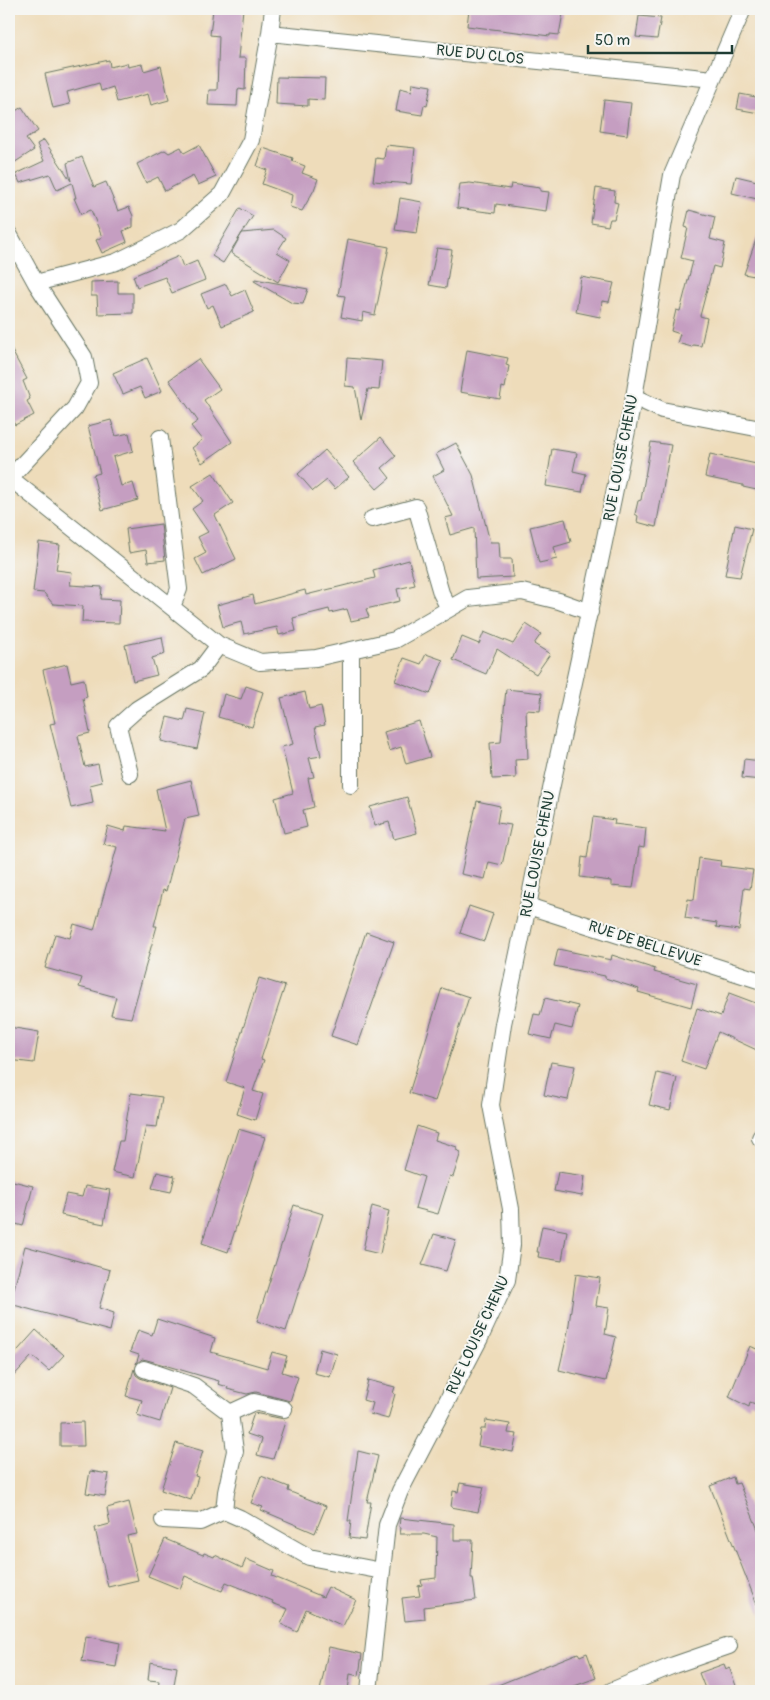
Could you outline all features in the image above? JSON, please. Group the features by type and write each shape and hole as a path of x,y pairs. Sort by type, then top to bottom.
{"street":[{"path":"36,283 116,262 181,230 222,194 251,140 273,9"},
{"name":"RUE LOUISE CHENU","path":"369,1691 387,1525 400,1491 480,1338 507,1280 512,1245 511,1209 490,1105 503,1024 634,397 672,175 743,9"},
{"name":"RUE DU CLOS","path":"270,33 713,79"},
{"path":"9,234 36,283 84,357 89,383 75,408 9,479 219,644 260,662 316,658 395,640 468,598 522,592 559,600 590,612"},
{"path":"634,397 662,410 761,429"},
{"path":"160,438 179,589 172,607"},
{"path":"372,519 416,507 441,593 448,609"},
{"path":"130,774 118,726 137,709 201,669 219,644"},
{"path":"351,650 351,785"},
{"name":"RUE DE BELLEVUE","path":"528,906 761,981"},
{"path":"144,1369 194,1386 230,1412 235,1451 224,1511"},
{"path":"230,1412 254,1402 284,1409"},
{"path":"224,1511 309,1557 382,1572"},
{"path":"163,1520 200,1522 224,1511"},
{"path":"611,1691 674,1665 729,1646"}],"building":[{"path":"213,9 243,9 238,58 246,58 245,90 238,89 237,106 208,105 209,90 217,90 219,36 210,35"},
{"path":"469,9 539,9 563,13 559,35 550,34 550,36 467,26"},
{"path":"639,16 661,18 657,39 636,37"},
{"path":"109,60 110,67 127,63 128,67 142,64 144,71 161,66 169,100 151,105 148,94 117,102 113,87 101,91 99,83 67,92 70,104 53,108 45,74"},
{"path":"277,77 325,78 324,100 308,99 308,106 276,104"},
{"path":"413,83 431,86 427,106 424,105 422,115 396,111 400,88 412,91"},
{"path":"740,94 761,98 759,113 737,109"},
{"path":"604,100 631,103 627,135 600,131"},
{"path":"22,107 38,131 26,139 34,150 9,166 9,115"},
{"path":"44,140 71,181 67,163 82,157 94,187 106,182 118,211 129,207 133,216 133,227 123,231 127,242 102,253 96,240 102,237 91,210 81,214 74,198 76,198 72,183 57,190 50,174 20,183 16,174 44,161 37,144"},
{"path":"199,145 216,177 198,185 193,176 165,191 158,177 146,183 137,164 165,150 169,153 181,147 184,153"},
{"path":"386,145 415,148 411,184 373,181 376,158 384,159"},
{"path":"263,148 293,158 292,161 305,166 302,173 318,179 302,211 290,207 292,195 262,184 267,170 257,166"},
{"path":"736,176 761,182 757,199 732,193"},
{"path":"470,183 510,189 511,184 540,188 540,191 549,192 546,211 496,204 495,213 457,208 460,184"},
{"path":"596,188 615,191 614,202 618,203 614,219 610,219 608,226 591,223"},
{"path":"400,198 422,202 417,233 395,230"},
{"path":"240,208 253,216 223,263 212,256"},
{"path":"689,210 715,217 710,239 725,243 720,268 713,266 700,316 707,318 701,346 693,345 692,347 677,343 680,334 671,331 676,310 680,311 693,261 681,258 688,228 685,227"},
{"path":"274,230 286,238 277,252 290,260 278,282 231,253 242,233"},
{"path":"759,231 761,232 761,269 759,277 744,274"},
{"path":"348,239 389,247 375,315 363,312 362,321 341,317 345,296 338,295"},
{"path":"437,248 452,250 446,288 429,285"},
{"path":"179,256 183,267 197,261 205,280 172,293 165,277 137,287 133,276"},
{"path":"581,277 614,283 609,302 602,301 600,317 576,312"},
{"path":"255,279 308,289 303,304 292,303 254,281"},
{"path":"118,281 118,293 133,293 133,313 98,314 97,296 91,296 91,282"},
{"path":"226,284 232,296 245,290 254,312 222,326 213,305 207,308 201,294"},
{"path":"10,347 27,379 23,381 30,399 27,401 34,415 15,425 12,420 9,420"},
{"path":"467,350 508,358 506,365 509,366 505,388 502,387 500,399 460,392"},
{"path":"147,358 162,391 145,398 140,387 123,394 113,373"},
{"path":"347,358 382,361 379,390 368,389 361,420 355,387 345,386"},
{"path":"198,359 220,389 204,400 232,442 202,463 192,448 202,440 191,426 198,421 169,380"},
{"path":"111,420 116,436 129,433 133,451 113,457 121,486 133,483 138,500 102,510 93,475 100,473 88,426"},
{"path":"381,437 396,456 382,468 390,478 377,489 353,462"},
{"path":"651,442 671,445 656,527 637,522 638,516 635,514 638,501 641,500"},
{"path":"456,443 473,475 490,542 499,542 500,559 512,559 513,577 476,579 474,528 450,535 445,518 453,516 433,476 444,470 436,454"},
{"path":"552,449 577,453 573,471 586,474 582,492 546,486"},
{"path":"325,450 349,477 335,489 327,480 313,491 298,474"},
{"path":"710,454 761,465 761,491 705,477"},
{"path":"213,473 233,503 215,515 236,559 203,575 195,559 206,553 198,537 208,532 192,509 203,501 192,486"},
{"path":"565,519 571,542 554,547 557,559 539,563 530,527"},
{"path":"161,524 165,560 148,562 146,550 129,553 126,529"},
{"path":"735,525 752,529 740,577 725,575"},
{"path":"39,542 60,545 56,570 72,572 70,585 102,587 101,599 120,600 119,623 82,622 83,606 53,604 44,593 33,592"},
{"path":"409,560 415,585 397,589 400,601 366,609 369,617 351,621 347,609 330,613 329,609 293,618 296,631 279,635 277,627 244,634 241,622 223,627 217,605 253,595 255,604 305,590 306,595 375,578 373,570"},
{"path":"526,624 541,634 534,644 550,654 536,674 497,649 486,674 453,660 462,637 479,644 484,632 513,644"},
{"path":"162,637 165,654 152,658 157,675 133,681 125,645"},
{"path":"426,654 443,660 430,694 395,681 404,658 421,664"},
{"path":"67,664 71,682 84,679 87,697 83,698 90,733 78,736 85,767 98,764 102,782 90,785 93,803 71,808 50,724 55,723 43,670"},
{"path":"246,686 263,692 252,727 218,717 224,694 241,699"},
{"path":"506,689 542,693 540,711 526,710 528,759 515,760 516,778 492,779 490,743 501,742"},
{"path":"305,692 309,709 321,706 325,725 315,727 321,756 309,758 314,777 308,778 314,807 303,810 307,827 284,833 275,798 293,793 282,747 293,744 281,698"},
{"path":"187,709 205,713 197,749 161,741 167,717 184,721"},
{"path":"419,721 430,757 406,764 401,747 389,751 384,732"},
{"path":"744,759 761,761 761,780 742,778"},
{"path":"191,780 199,816 185,819 166,891 163,890 154,926 157,926 131,1018 111,1015 116,997 79,987 82,978 45,968 55,934 70,938 74,924 94,930 117,847 103,844 108,826 125,831 126,826 165,831 156,789"},
{"path":"407,797 417,833 394,839 389,822 375,826 370,807"},
{"path":"477,801 500,806 497,823 511,825 502,865 489,862 485,879 461,874"},
{"path":"593,817 615,820 614,824 646,828 644,848 639,847 633,888 611,886 611,881 580,877 582,857 587,858"},
{"path":"699,858 721,861 720,866 753,870 750,889 744,888 739,930 716,927 717,923 685,918 688,899 694,900"},
{"path":"469,906 493,914 484,941 460,933"},
{"path":"366,932 394,942 358,1045 331,1036"},
{"path":"558,949 611,960 612,955 655,969 654,972 697,984 691,1007 638,992 639,989 605,978 605,976 554,966"},
{"path":"259,978 285,986 261,1059 264,1060 253,1091 263,1094 255,1120 237,1114 245,1088 226,1082"},
{"path":"442,988 469,997 435,1101 409,1093"},
{"path":"729,993 761,1005 761,1052 718,1032 704,1069 681,1061 697,1008 721,1016"},
{"path":"545,998 578,1006 572,1029 555,1025 551,1039 529,1034 534,1014 540,1015"},
{"path":"9,1027 39,1032 34,1063 9,1060"},
{"path":"551,1062 575,1066 568,1100 544,1095"},
{"path":"657,1073 677,1078 670,1110 649,1105"},
{"path":"131,1093 162,1097 157,1127 146,1126 135,1177 112,1172 119,1141 123,1141"},
{"path":"417,1126 437,1133 435,1140 457,1147 456,1150 461,1152 453,1177 450,1176 438,1214 415,1208 424,1177 404,1170"},
{"path":"238,1129 265,1137 228,1252 202,1243"},
{"path":"157,1172 175,1176 171,1192 152,1188"},
{"path":"558,1172 585,1176 582,1196 554,1191"},
{"path":"9,1180 33,1186 23,1226 9,1222"},
{"path":"85,1186 110,1190 104,1224 61,1215 66,1194 82,1197"},
{"path":"294,1205 323,1214 286,1331 257,1321"},
{"path":"372,1206 389,1211 380,1254 363,1250"},
{"path":"542,1226 567,1231 562,1261 538,1257 539,1252 537,1252"},
{"path":"434,1234 456,1240 446,1271 422,1265"},
{"path":"25,1246 110,1270 99,1308 114,1313 110,1331 10,1304"},
{"path":"576,1274 600,1278 596,1306 609,1308 605,1334 616,1337 606,1381 559,1370 568,1331"},
{"path":"157,1319 215,1338 211,1352 267,1368 272,1352 287,1356 282,1372 298,1377 290,1401 256,1392 247,1394 227,1389 228,1387 218,1384 219,1381 147,1360 142,1359 136,1364 139,1355 130,1352 138,1330 152,1335"},
{"path":"36,1330 64,1355 49,1371 32,1356 9,1381 9,1360"},
{"path":"750,1346 761,1351 761,1406 750,1402 749,1407 729,1397"},
{"path":"320,1349 337,1354 330,1377 314,1373"},
{"path":"134,1369 136,1375 140,1378 170,1388 160,1422 137,1415 142,1400 126,1396"},
{"path":"368,1380 395,1387 388,1419 370,1414 373,1403 363,1400"},
{"path":"254,1413 284,1419 285,1422 273,1459 257,1455 262,1439 247,1434"},
{"path":"486,1420 510,1424 508,1433 517,1434 513,1452 478,1446 481,1429 485,1429"},
{"path":"83,1422 84,1446 60,1446 60,1423"},
{"path":"176,1443 203,1451 195,1476 198,1477 191,1500 161,1490"},
{"path":"358,1451 378,1456 367,1502 371,1502 365,1540 349,1538 351,1521 348,1521"},
{"path":"90,1471 109,1474 105,1496 86,1493"},
{"path":"261,1476 289,1487 288,1491 326,1506 315,1533 261,1510 263,1507 251,1503"},
{"path":"733,1477 735,1484 739,1483 761,1537 761,1615 710,1486"},
{"path":"460,1483 484,1487 478,1512 451,1507 453,1491 458,1492"},
{"path":"129,1502 137,1534 127,1536 138,1580 108,1587 95,1528 110,1524 107,1508"},
{"path":"400,1518 454,1524 454,1540 473,1540 471,1578 473,1578 476,1600 424,1607 425,1619 405,1621 402,1598 420,1596 418,1586 422,1585 421,1580 436,1578 437,1537 424,1534 400,1534"},
{"path":"165,1539 203,1555 204,1553 214,1557 215,1555 242,1568 246,1559 274,1571 272,1576 323,1597 328,1587 356,1600 343,1626 306,1609 297,1632 281,1624 288,1609 226,1582 222,1591 185,1576 180,1589 148,1576"},
{"path":"86,1636 120,1643 116,1667 82,1661"},
{"path":"329,1647 362,1654 359,1676 350,1674 348,1691 320,1691"},
{"path":"578,1653 580,1656 587,1653 596,1678 561,1691 483,1691"},
{"path":"150,1662 177,1667 173,1691 158,1691 159,1681 148,1680"},
{"path":"724,1664 726,1669 729,1667 738,1691 706,1691 699,1673"}]}
